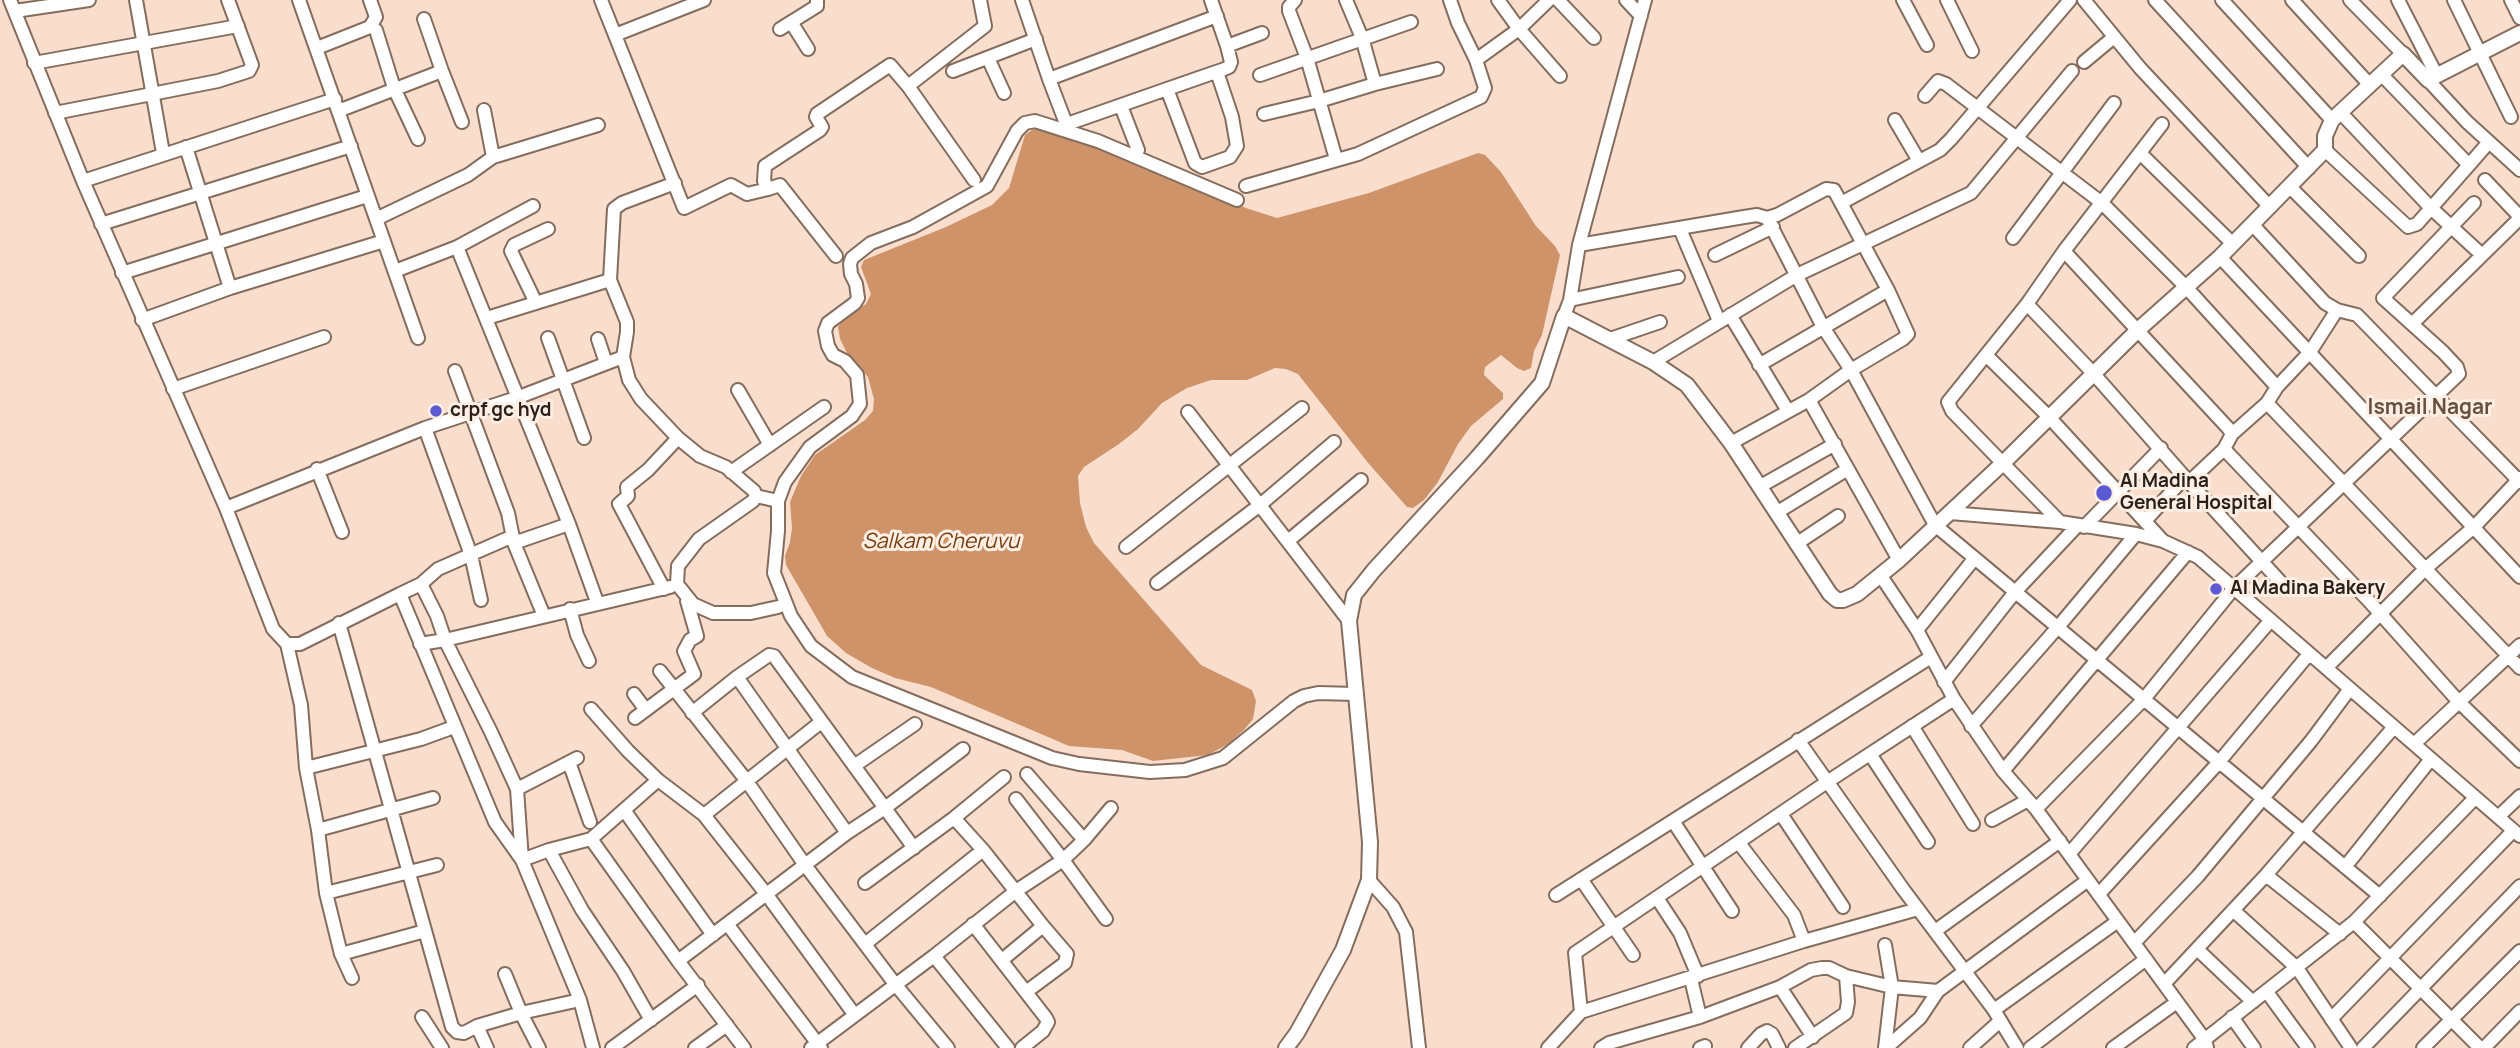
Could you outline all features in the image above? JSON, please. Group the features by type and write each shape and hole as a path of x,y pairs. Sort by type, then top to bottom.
{"street":[{"path":"89,0 13,5 34,63 101,224 226,508 273,629 287,644 301,705 306,768 326,893 341,954 352,978"},
{"path":"136,0 163,153"},
{"path":"55,113 154,95 218,81 249,71 252,65 228,0"},
{"path":"299,0 418,338"},
{"path":"317,48 370,27 376,17 370,0"},
{"path":"601,0 684,208 731,185 747,194 780,186 836,256"},
{"path":"615,35 704,0"},
{"path":"808,49 785,25 817,6 817,0"},
{"path":"908,86 985,26 980,0"},
{"path":"1022,0 1065,121 1070,123 1229,67 1231,64 1227,46 1211,0"},
{"path":"1295,0 1289,11 1307,58 1336,159"},
{"path":"1346,0 1362,38 1375,84"},
{"path":"1247,186 1358,154 1481,97 1485,88 1450,0"},
{"path":"1498,0 1560,76"},
{"path":"1476,60 1519,29 1549,0"},
{"path":"1558,0 1594,38"},
{"path":"1626,0 1641,16"},
{"path":"1286,1048 1343,950 1369,880 1370,842 1349,621 1354,595 1374,569 1542,383 1570,300 1579,245 1645,0"},
{"path":"1903,0 1927,46"},
{"path":"1947,0 1972,51"},
{"path":"1841,203 1940,150 2070,0"},
{"path":"2084,0 2166,97 2270,207"},
{"path":"2155,0 2309,168"},
{"path":"2222,0 2336,116 2482,256"},
{"path":"2291,0 2369,84"},
{"path":"2350,0 2403,54 2432,78 2489,142 2517,162"},
{"path":"2398,0 2432,78"},
{"path":"2454,0 2511,117"},
{"path":"2511,0 2520,18"},
{"path":"1049,79 1217,16"},
{"path":"424,19 462,122"},
{"path":"1261,75 1412,22"},
{"path":"34,63 238,26"},
{"path":"376,30 394,88 418,139"},
{"path":"1227,46 1262,33"},
{"path":"2432,78 2520,33"},
{"path":"2084,62 2114,37"},
{"path":"953,71 1035,39"},
{"path":"1564,316 1653,362 1687,385 1731,443 1830,594 1837,600 1852,597 1881,576 1950,513 2139,329 2220,257 2325,149 2325,136 2336,116 2403,54"},
{"path":"988,58 1004,93"},
{"path":"768,189 764,181 765,166 820,130 822,127 817,114 890,65 908,86 974,180"},
{"path":"1264,114 1437,69"},
{"path":"83,181 163,153 337,105 442,71"},
{"path":"1167,89 1195,163 1202,167 1209,165 1230,157 1237,146 1232,117 1217,72"},
{"path":"1653,362 1797,275 1970,193 2072,72"},
{"path":"2381,74 2469,165"},
{"path":"1925,96 1935,82 1941,81 2019,137 2102,203 2186,287 2277,387"},
{"path":"2013,238 2115,103"},
{"path":"1121,106 1138,150"},
{"path":"484,110 493,157"},
{"path":"1895,120 1919,161"},
{"path":"1237,200 1098,141 1035,121 1025,123 1017,131 987,186 912,227 872,243 852,258 851,274 859,298 828,323 825,331 833,355 845,362 857,375 860,404 852,416 810,447 785,482 778,501 774,573 792,616 811,646 852,677 1052,758 1079,764 1150,772 1185,769 1223,758 1294,701 1304,696 1318,693 1356,694"},
{"path":"2060,522 1948,405 2162,124"},
{"path":"376,219 468,175 493,157 598,125"},
{"path":"2325,149 2408,227 2417,224 2489,142"},
{"path":"101,224 351,146"},
{"path":"186,147 230,288"},
{"path":"2140,153 2232,243"},
{"path":"2412,324 2520,218 2485,180"},
{"path":"675,184 622,203 614,209 610,280 627,322 623,357 633,390 678,438 700,456 732,472 754,491 756,496"},
{"path":"2289,186 2359,256"},
{"path":"1715,256 1770,223 1777,215 1829,188 1834,190 1888,290 1908,334 1809,400 1731,443"},
{"path":"122,273 367,196"},
{"path":"1992,820 2032,804 2144,699 2234,588 2459,374 2460,371 2383,298 2474,203"},
{"path":"395,271 457,247 533,206"},
{"path":"1579,245 1757,215 1770,223 1823,327 1851,370 1935,525 2380,896"},
{"path":"2252,224 2325,303 2337,310 2357,315 2519,480 2474,527 2425,569 2326,668"},
{"path":"536,303 511,251 514,245 548,229"},
{"path":"1680,229 1724,318 1759,365 1788,411"},
{"path":"142,320 230,288 384,242"},
{"path":"457,247 519,397 597,602"},
{"path":"2064,251 2139,329 2232,434"},
{"path":"2220,257 2520,577"},
{"path":"1570,300 1678,276"},
{"path":"487,318 610,280"},
{"path":"1759,365 1888,290"},
{"path":"2027,304 2093,373 2286,588"},
{"path":"2145,521 2224,449 2232,434 2267,402 2309,352 2337,310"},
{"path":"1610,340 1660,322"},
{"path":"173,388 324,337"},
{"path":"548,338 584,438"},
{"path":"598,339 606,363"},
{"path":"1986,355 2049,417 2163,541"},
{"path":"226,508 317,469 623,357"},
{"path":"455,371 508,513 514,540 544,616"},
{"path":"738,390 770,444"},
{"path":"1809,400 1899,560"},
{"path":"2267,402 2520,668"},
{"path":"732,472 824,407"},
{"path":"1126,547 1303,408"},
{"path":"1188,412 1349,621"},
{"path":"425,428 471,555 481,600"},
{"path":"793,429 804,444"},
{"path":"678,438 648,471 626,488 628,496 619,504 670,586 701,610 713,613 751,613 778,607"},
{"path":"1157,583 1260,505 1334,442"},
{"path":"1759,487 1835,444"},
{"path":"1944,682 2015,592 2161,448"},
{"path":"2224,449 2380,613 2459,702 2520,761"},
{"path":"317,469 342,532"},
{"path":"1776,513 1848,469"},
{"path":"1288,541 1361,480"},
{"path":"756,496 778,501"},
{"path":"670,586 678,566 699,540 753,501 756,496"},
{"path":"1950,513 2060,522 2136,534 2163,541 2198,557 2516,834 2331,1019"},
{"path":"1796,544 1838,516"},
{"path":"287,644 300,644 421,584 438,569 514,540 569,524"},
{"path":"1971,726 2136,534"},
{"path":"2003,771 2189,552"},
{"path":"1917,630 1974,559"},
{"path":"1881,576 1917,630 1971,726 2099,894 2176,1002 2202,1045 2232,1017 2354,922 2475,798"},
{"path":"421,584 517,789 522,860"},
{"path":"421,644 484,632 670,586"},
{"path":"400,594 495,822 522,860 580,1000 593,1048"},
{"path":"634,694 641,714 694,674 684,651 690,640 697,636 685,597"},
{"path":"570,609 576,635 589,661"},
{"path":"2069,854 2271,620"},
{"path":"339,623 452,1027 457,1032 464,1033 477,1026 521,1013 580,1000"},
{"path":"2414,744 2520,645"},
{"path":"692,713 737,677 773,654 914,848"},
{"path":"2099,894 2219,762 2309,654"},
{"path":"1556,895 1930,657"},
{"path":"660,671 746,780 804,866 948,1048"},
{"path":"737,677 847,833"},
{"path":"2134,943 2198,876 2311,741 2349,690"},
{"path":"1581,1012 1575,953 1954,699"},
{"path":"591,709 657,779 704,815 767,895 854,1014"},
{"path":"704,815 821,722"},
{"path":"854,766 915,724"},
{"path":"1912,726 1973,824"},
{"path":"306,768 421,739 454,727"},
{"path":"2164,985 2266,874 2394,727"},
{"path":"1798,740 2017,1048"},
{"path":"678,961 963,749"},
{"path":"1870,754 1928,842"},
{"path":"2344,867 2431,759"},
{"path":"517,789 573,760 590,822"},
{"path":"1027,774 1084,840"},
{"path":"865,883 954,818 1004,776"},
{"path":"522,860 591,839 657,779"},
{"path":"2498,817 2520,796"},
{"path":"318,830 433,798"},
{"path":"1016,799 1106,919"},
{"path":"728,925 816,1046 973,924 1063,860 1111,808"},
{"path":"624,810 713,935"},
{"path":"1781,814 1843,907"},
{"path":"954,818 1067,954 1067,960 1026,992"},
{"path":"1673,821 1732,911"},
{"path":"591,839 744,1048"},
{"path":"1935,931 2060,841"},
{"path":"1739,843 1794,915 1804,941"},
{"path":"549,850 582,910 623,971 651,1020"},
{"path":"866,944 983,850"},
{"path":"326,893 437,865"},
{"path":"2266,874 2340,934"},
{"path":"1581,879 1633,955"},
{"path":"1369,880 1393,907 1406,932 1419,1048"},
{"path":"1886,1048 1920,1018 1938,991 2088,880"},
{"path":"2363,1048 2520,886"},
{"path":"1657,898 1680,933 1694,977 1700,1017"},
{"path":"1548,1048 1581,1012 1804,941 1918,909"},
{"path":"2233,910 2297,968 2351,1048"},
{"path":"1970,1048 1996,1016 2118,921"},
{"path":"2354,922 2482,1048 2520,1011"},
{"path":"973,924 1048,1022 1044,1031 1022,1048"},
{"path":"1002,960 1043,926"},
{"path":"341,954 425,931"},
{"path":"1885,944 1892,987 1886,1048"},
{"path":"2197,949 2253,1002"},
{"path":"2423,1048 2520,951"},
{"path":"934,956 1008,1048"},
{"path":"2030,1048 2146,959"},
{"path":"1601,1048 1609,1043 1700,1017 1780,987 1811,970 1822,968 1892,987 1938,991"},
{"path":"505,974 539,1048"},
{"path":"1795,1048 1846,1013 1846,976"},
{"path":"612,1048 698,985"},
{"path":"1780,987 1813,1037"},
{"path":"2267,992 2308,1048"},
{"path":"2113,1048 2176,1002"},
{"path":"422,1017 442,1048"},
{"path":"2232,1017 2254,1048"},
{"path":"695,1048 727,1025"},
{"path":"477,1026 487,1048"},
{"path":"1748,1048 1767,1031 1772,1034 1779,1048"}],"water":[{"name":"Salkam Cheruvu","path":"1036,127 1049,129 1277,218 1369,193 1478,153 1485,155 1501,172 1536,226 1560,255 1542,335 1534,351 1531,368 1524,371 1517,368 1501,355 1485,367 1484,375 1503,393 1503,399 1471,426 1438,482 1424,500 1413,508 1407,507 1369,464 1298,374 1286,369 1275,368 1247,380 1211,380 1187,388 1162,403 1138,429 1084,467 1078,476 1080,503 1086,527 1094,543 1201,665 1252,690 1256,701 1253,719 1228,744 1208,755 1153,761 1122,750 1069,746 931,687 895,678 872,668 846,653 827,636 786,565 785,556 792,528 790,502 801,476 815,455 865,420 873,411 874,399 868,377 847,353 838,327 845,317 866,304 871,294 861,267 864,260 992,205 1009,188 1025,135"}],"place":[{"name":"crpf gc hyd","path":"436,411"},
{"name":"Al Madina General Hospital","path":"2104,493"},
{"name":"Al Madina Bakery","path":"2216,589"}],"district":[{"name":"Ismail Nagar","path":"2430,408"}]}
